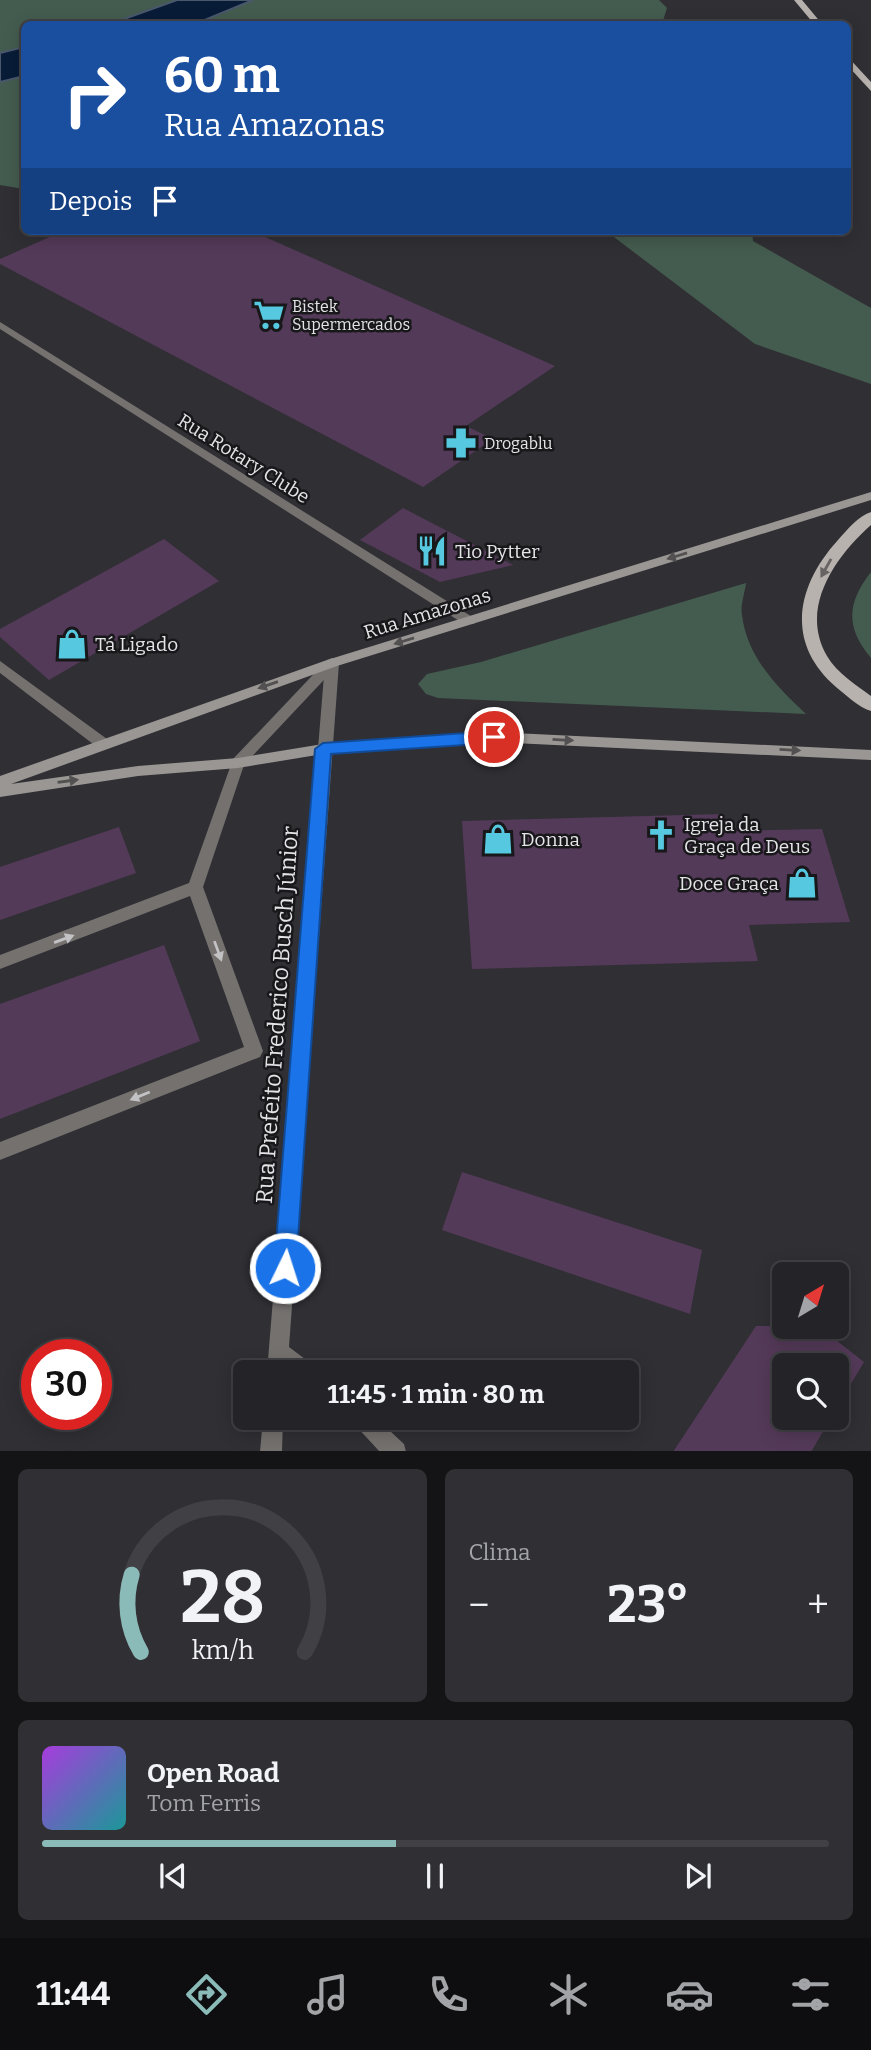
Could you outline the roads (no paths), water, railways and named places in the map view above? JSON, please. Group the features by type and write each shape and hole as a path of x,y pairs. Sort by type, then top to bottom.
{"main road":[{"path":"798,0 816,21"},
{"path":"851,64 871,88"},
{"name":"Rua Amazonas","path":"0,782 102,743 332,663 871,496"},
{"path":"871,517 827,562 810,601 810,632 819,657 836,677 871,705"},
{"path":"0,791 138,771 238,763 323,749 494,737 871,755"}],"street":[{"name":"Rua Rotary Clube","path":"0,325 469,621"},
{"name":"Rua Prefeito Frederico Busch Júnior","path":"278,1360 323,749 332,663"},
{"path":"0,1151 254,1051 195,887 238,763 332,663"},
{"path":"0,666 102,743"},
{"path":"0,962 195,887"},
{"path":"271,1451 273,1430"},
{"path":"374,1430 396,1451"}],"water":[{"path":"177,0 253,0 202,21 118,21"},
{"path":"21,48 21,77 0,82 0,53"}],"place":[{"name":"Bistek Supermercados","path":"269,315"},
{"name":"Drogablu","path":"461,443"},
{"name":"Tio Pytter","path":"432,551"},
{"name":"Tá Ligado","path":"72,644"},
{"name":"Igreja da Graça de Deus","path":"661,835"},
{"name":"Donna","path":"498,839"},
{"name":"Doce Graça","path":"802,883"}]}
